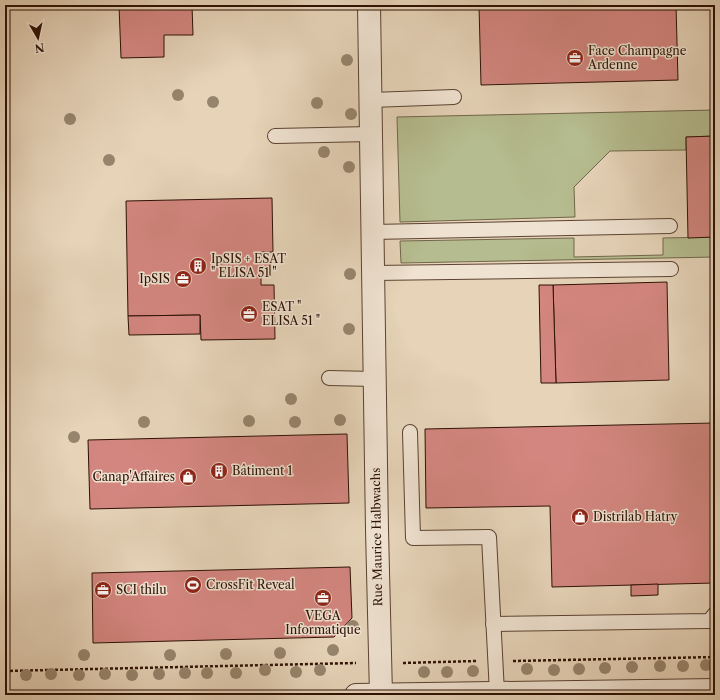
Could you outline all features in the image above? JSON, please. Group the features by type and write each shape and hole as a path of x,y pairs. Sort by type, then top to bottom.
{"street":[{"name":"Rue Maurice Halbwachs","path":"369,5 381,695"},
{"path":"356,695 715,690"}],"lane":[{"path":"371,100 454,97"},
{"path":"275,136 371,134"},
{"path":"372,232 670,226"},
{"path":"373,273 671,269"},
{"path":"329,378 375,379"},
{"path":"410,432 413,538 489,538 497,693"},
{"path":"493,624 709,621 715,614"}],"green space":[{"path":"715,110 715,136 686,137 686,150 610,151 574,187 575,217 400,222 397,117"},
{"path":"715,237 715,257 401,263 400,241 574,238 574,257 663,255 663,238"}],"building":[{"path":"119,5 192,5 193,35 164,35 164,57 121,58"},
{"path":"479,5 676,5 678,80 481,85"},
{"path":"715,136 715,237 688,238 686,137"},
{"name":"IpSIS + ESAT \" ELISA 51 \"","path":"272,198 273,252 261,252 261,261 270,261 270,276 261,276 261,285 274,285 275,339 201,340 200,315 128,316 126,201"},
{"path":"667,282 669,380 556,383 553,285"},
{"path":"539,285 553,285 556,383 541,383"},
{"path":"200,315 200,334 129,335 128,316"},
{"path":"715,423 715,583 552,587 550,506 426,508 425,429"},
{"name":"Bâtiment 1","path":"347,434 349,503 90,509 88,440"},
{"path":"350,567 352,618 334,637 93,643 92,573"},
{"path":"658,584 658,595 631,596 631,585"}],"place":[{"name":"Face Champagne Ardenne","path":"575,58"},
{"name":"IpSIS + ESAT \" ELISA 51 \"","path":"198,266"},
{"name":"IpSIS","path":"183,279"},
{"name":"ESAT \" ELISA 51 \"","path":"249,314"},
{"name":"Bâtiment 1","path":"219,471"},
{"name":"Canap'Affaires","path":"188,477"},
{"name":"Distrilab Hatry","path":"580,517"},
{"name":"CrossFit Reveal","path":"193,585"},
{"name":"SCI thilu","path":"103,590"},
{"name":"VEGA Informatique","path":"323,598"}]}
